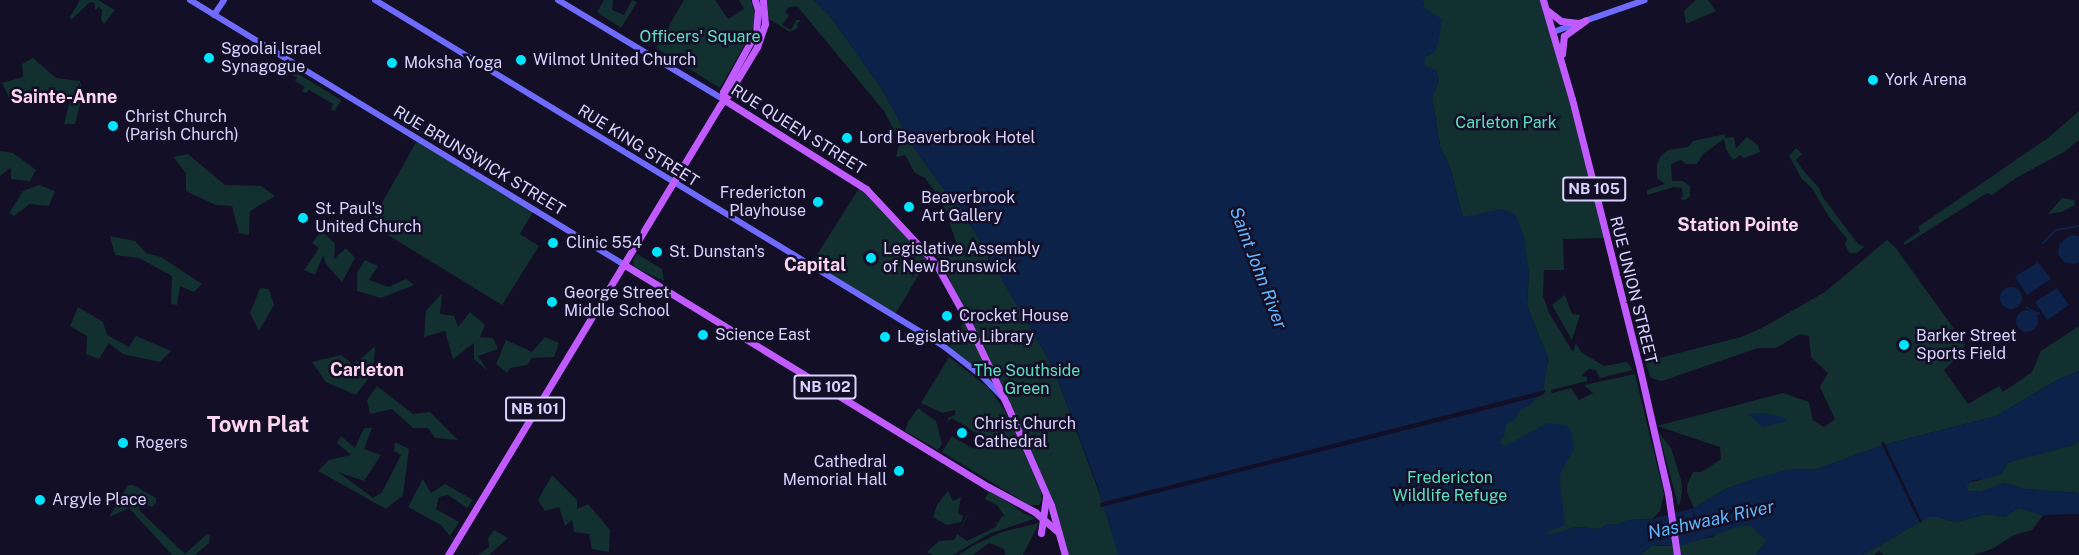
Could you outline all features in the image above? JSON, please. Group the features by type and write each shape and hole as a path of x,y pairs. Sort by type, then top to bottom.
{"main road":[{"name":"RUE BRUNSWICK STREET","path":"190,0 989,487 1035,512 1044,520 1048,528 1059,534"},
{"path":"214,15 224,0"},
{"name":"RUE KING STREET","path":"375,0 942,345 982,376 1003,398"},
{"name":"RUE QUEEN STREET","path":"558,0 861,185 936,264 966,318 1003,398 1046,494 1059,534"},
{"path":"723,99 723,92 756,32 758,10 755,0"},
{"path":"623,264 723,99 733,88 762,36 765,18 762,0"},
{"path":"1553,32 1645,0"},
{"path":"1544,3 1550,14 1561,21 1572,23 1586,21"},
{"name":"RUE UNION STREET","path":"1544,3 1561,62 1668,493 1677,555"},
{"path":"1561,62 1564,36 1586,21"},
{"path":"733,88 735,98 743,111"},
{"name":"NB 101","path":"448,555 623,264"},
{"path":"1046,494 1041,533 1048,528 1054,516"},
{"name":"NB 102","path":"1059,534 1065,555"}],"green space":[{"path":"80,0 98,0 115,10 104,24 101,20 102,10 99,7 95,10 95,3 90,2 71,20 70,17"},
{"path":"604,0 613,0 612,10 624,15 632,0 637,2 621,28 597,12"},
{"name":"Officers' Square","path":"684,0 715,0 728,19 744,9 739,0 751,0 755,15 752,32 720,88 656,48"},
{"path":"767,0 814,0 830,16 882,89 914,148 973,229 1053,367 1104,506 1477,412 1543,390 1548,358 1527,306 1529,272 1463,217 1450,167 1440,146 1432,96 1439,81 1436,70 1425,67 1425,57 1434,52 1430,12 1424,7 1423,0 1543,0 1606,238 1563,239 1564,270 1544,270 1543,296 1549,313 1573,352 1576,343 1581,352 1604,366 1627,362 1633,370 1600,378 1596,370 1589,369 1581,376 1587,377 1587,381 1551,390 1552,393 1571,388 1579,400 1593,393 1584,385 1635,374 1664,494 1660,511 1652,519 1629,520 1616,525 1607,524 1601,529 1575,527 1574,555 1065,555 1051,505 1003,398 948,349 966,318 947,284 951,281 937,255 956,242 942,201 925,178 915,173 905,155 896,157 900,142 884,111 797,6 789,7 785,12 789,16 782,25 791,30 796,20 801,20 797,24 798,28 790,32 769,19"},
{"path":"1696,0 1708,0 1716,11 1686,24 1684,11"},
{"path":"33,58 56,78 80,81 83,93 75,124 64,124 70,100 54,92 44,105 12,103 2,83 23,77 22,64"},
{"path":"287,67 341,100 335,111 331,110 333,104 309,90 306,93 302,91 305,87 295,81 297,78 285,70"},
{"path":"2079,111 2079,140 2064,152 2016,178 1992,195 1987,193 1905,245 1903,243 1920,231 1918,227 2048,138"},
{"path":"1726,134 1725,138 1734,137 1736,148 1747,137 1758,145 1760,152 1744,158 1740,155 1733,160 1726,149 1724,139 1703,154 1697,164 1686,164 1681,160 1671,164 1672,181 1683,181 1690,186 1690,196 1685,200 1680,199 1683,196 1682,188 1674,187 1647,195 1647,190 1665,184 1657,178 1657,165 1660,157 1668,150 1688,147 1693,141"},
{"path":"418,139 534,210 520,234 539,246 502,305 370,224"},
{"path":"1796,148 1802,154 1796,160 1802,169 1819,188 1822,196 1858,244 1864,247 1857,253 1849,253 1845,244 1847,239 1829,217 1812,188 1802,179 1789,156"},
{"path":"0,151 13,153 36,170 30,181 11,179 11,167 0,176"},
{"path":"188,154 225,185 261,186 275,196 250,211 249,235 239,233 232,206 216,205 186,191 186,173 173,157"},
{"path":"39,185 55,191 49,206 30,204 14,216 9,213 23,191"},
{"path":"861,185 930,256 894,316 810,266"},
{"path":"2062,198 2074,200 2075,205 2061,212 2048,214"},
{"path":"321,231 335,243 334,259 346,248 355,258 342,282 326,264 323,255 315,275 304,270 319,248 312,243"},
{"path":"110,236 135,241 146,253 161,257 202,284 194,292 180,286 177,305 171,304 172,276 139,258 115,255"},
{"path":"1887,240 1895,247 1965,344 1958,357 1944,370 1968,404 1999,386 2003,392 2032,372 2041,351 2079,326 2079,371 2061,378 1996,416 1883,445 1817,469 1787,470 1725,489 1694,508 1687,492 1687,485 1693,472 1702,472 1721,459 1720,447 1657,426 1783,393 1809,402 1813,420 1824,427 1835,419 1820,387 1828,373 1811,357 1809,336 1800,334 1776,348 1758,348 1662,381 1651,378 1646,364 1648,361 1741,337 1762,328 1825,292"},
{"path":"637,254 662,269 664,281 634,267 633,260"},
{"path":"365,260 378,266 369,280 389,287 406,279 414,285 381,298 357,291 357,273"},
{"path":"260,288 269,289 274,305 259,331 250,313"},
{"path":"442,293 440,314 454,316 458,327 470,312 485,325 480,337 493,338 498,349 478,356 488,371 474,359 474,343 453,359 445,331 424,337 426,311"},
{"path":"1565,295 1572,314 1580,315 1572,340 1552,305"},
{"path":"78,307 103,322 107,335 129,347 136,336 171,351 160,362 123,354 109,343 99,359 86,354 87,336 70,326"},
{"path":"545,337 559,343 554,357 532,358 527,365 510,368 507,373 496,364 506,340 532,352"},
{"path":"375,346 373,372 356,395 326,382 312,362 341,355 354,365"},
{"path":"949,357 989,388 1005,411 1040,488 1042,499 1039,505 1029,505 942,452 952,436 974,449 981,436 952,418 947,422 949,417 955,415 955,410 942,413 921,403"},
{"path":"377,386 413,414 430,412 458,440 435,438 428,428 413,428 392,409 370,414 367,400"},
{"path":"918,408 936,421 942,444 938,450 905,431 908,422"},
{"path":"364,428 372,428 364,449 381,455 364,481 338,472 373,498 382,492 401,455 394,451 395,442 409,449 403,495 386,509 318,471 329,460 351,455 337,443 341,436 355,448"},
{"path":"1659,433 1671,448 1681,480 1682,490 1678,505"},
{"path":"2079,440 2079,493 2025,489 2004,483 1980,492 1968,491 1966,487 1968,483 1980,480 2009,462 2073,445"},
{"path":"552,475 577,500 577,509 588,504 610,530 609,552 592,549 589,534 574,532 572,520 565,526 559,507 545,511 538,500"},
{"path":"423,479 431,493 445,484 473,500 467,508 448,495 439,497 436,509 459,522 450,536 441,525 408,507"},
{"path":"128,485 133,485 156,498 156,503 152,507 142,503 139,506 140,511 185,554 207,534 210,536 209,543 195,555 172,555 129,508 109,517"},
{"path":"990,490 1025,514 1037,518 991,533 953,555 933,555 927,552 939,541 954,540 957,534 967,541 996,527 997,524 993,522 998,523 1002,516 1005,517 997,505 985,499"},
{"path":"948,491 953,501 961,497 958,513 963,516 961,522 947,525 933,517 937,505"},
{"path":"2018,508 2043,515 2032,530 2014,535 1992,549 1973,555 1884,555 1879,551 1874,555 1863,555 1928,517 1938,517 1955,522 1987,514 2005,517"},
{"path":"1039,523 1023,555 1005,555 1004,549 989,543 973,555 958,555 1002,532"},
{"path":"1745,525 1754,527 1758,534 1765,538 1765,543 1756,555 1640,555 1652,546 1669,546 1712,537 1724,530"},
{"path":"494,530 508,538 489,555 478,555 489,547 488,538"}],"water":[{"path":"814,0 1423,0 1424,7 1442,19 1438,44 1434,52 1425,57 1425,66 1436,70 1439,81 1432,97 1440,146 1450,167 1463,217 1502,209 1515,214 1524,236 1529,272 1527,306 1548,358 1543,390 1531,404 1520,410 1515,419 1506,425 1504,437 1499,442 1505,446 1547,423 1566,425 1571,430 1574,450 1561,471 1560,483 1565,525 1548,532 1549,535 1575,527 1601,529 1607,524 1616,525 1629,520 1652,519 1694,508 1725,489 1752,479 1787,470 1817,469 1883,445 1996,416 2061,378 2079,371 2079,440 2073,445 2009,462 2002,473 1987,479 1973,480 1966,487 1968,491 1980,492 2004,483 2025,489 2079,493 2079,514 2043,515 2018,508 2005,517 1987,514 1955,522 1938,517 1928,517 1863,555 1756,555 1765,543 1765,538 1758,534 1754,527 1745,525 1683,545 1652,546 1640,555 1118,555 1098,487 1053,367 973,229 914,148 882,89 830,16"},
{"path":"2070,235 2079,236 2079,262 2074,264 2064,262 2058,254 2059,244"},
{"path":"2038,262 2051,279 2027,295 2015,277"},
{"path":"2011,287 2021,294 2022,298 2015,308 2011,309 2001,302 2000,298 2007,288"},
{"path":"2057,288 2069,305 2047,320 2035,302"},
{"path":"2027,310 2037,317 2038,321 2031,331 2027,332 2017,325 2016,321 2023,311"},
{"path":"1763,413 1783,417 1788,421 1762,427 1748,414"}],"pier":[{"path":"1546,390 1543,395 1101,507 1100,503"},
{"path":"1884,442 1922,522 1920,523 1881,443"}],"waterway":[{"path":"2043,243 2056,230 2079,226"},
{"path":"2026,307 2038,314"},
{"path":"2035,315 2039,313"}],"place":[{"name":"Sgoolai Israel Synagogue","path":"209,58"},
{"name":"Wilmot United Church","path":"521,60"},
{"name":"Moksha Yoga","path":"392,63"},
{"name":"York Arena","path":"1873,80"},
{"name":"Christ Church (Parish Church)","path":"113,126"},
{"name":"Lord Beaverbrook Hotel","path":"847,138"},
{"name":"Fredericton Playhouse","path":"818,202"},
{"name":"Beaverbrook Art Gallery","path":"909,207"},
{"name":"St. Paul's United Church","path":"303,218"},
{"name":"Clinic 554","path":"553,243"},
{"name":"St. Dunstan's","path":"657,252"},
{"name":"Legislative Assembly of New Brunswick","path":"871,258"},
{"name":"George Street Middle School","path":"552,302"},
{"name":"Crocket House","path":"947,316"},
{"name":"Science East","path":"703,335"},
{"name":"Legislative Library","path":"885,337"},
{"name":"Barker Street Sports Field","path":"1904,345"},
{"name":"Christ Church Cathedral","path":"962,433"},
{"name":"Rogers","path":"123,443"},
{"name":"Cathedral Memorial Hall","path":"899,471"},
{"name":"Argyle Place","path":"40,500"}],"district":[{"name":"Sainte-Anne","path":"64,97"},
{"name":"Station Pointe","path":"1738,225"},
{"name":"Capital","path":"815,265"},
{"name":"Carleton","path":"367,370"},
{"name":"Town Plat","path":"258,425"}],"park label":[{"name":"Carleton Park","path":"1506,123"},
{"name":"The Southside Green","path":"1027,380"},
{"name":"Fredericton Wildlife Refuge","path":"1450,487"}],"water label":[{"name":"Saint John River","path":"1258,268"},
{"name":"Nashwaak River","path":"1711,520"}]}
